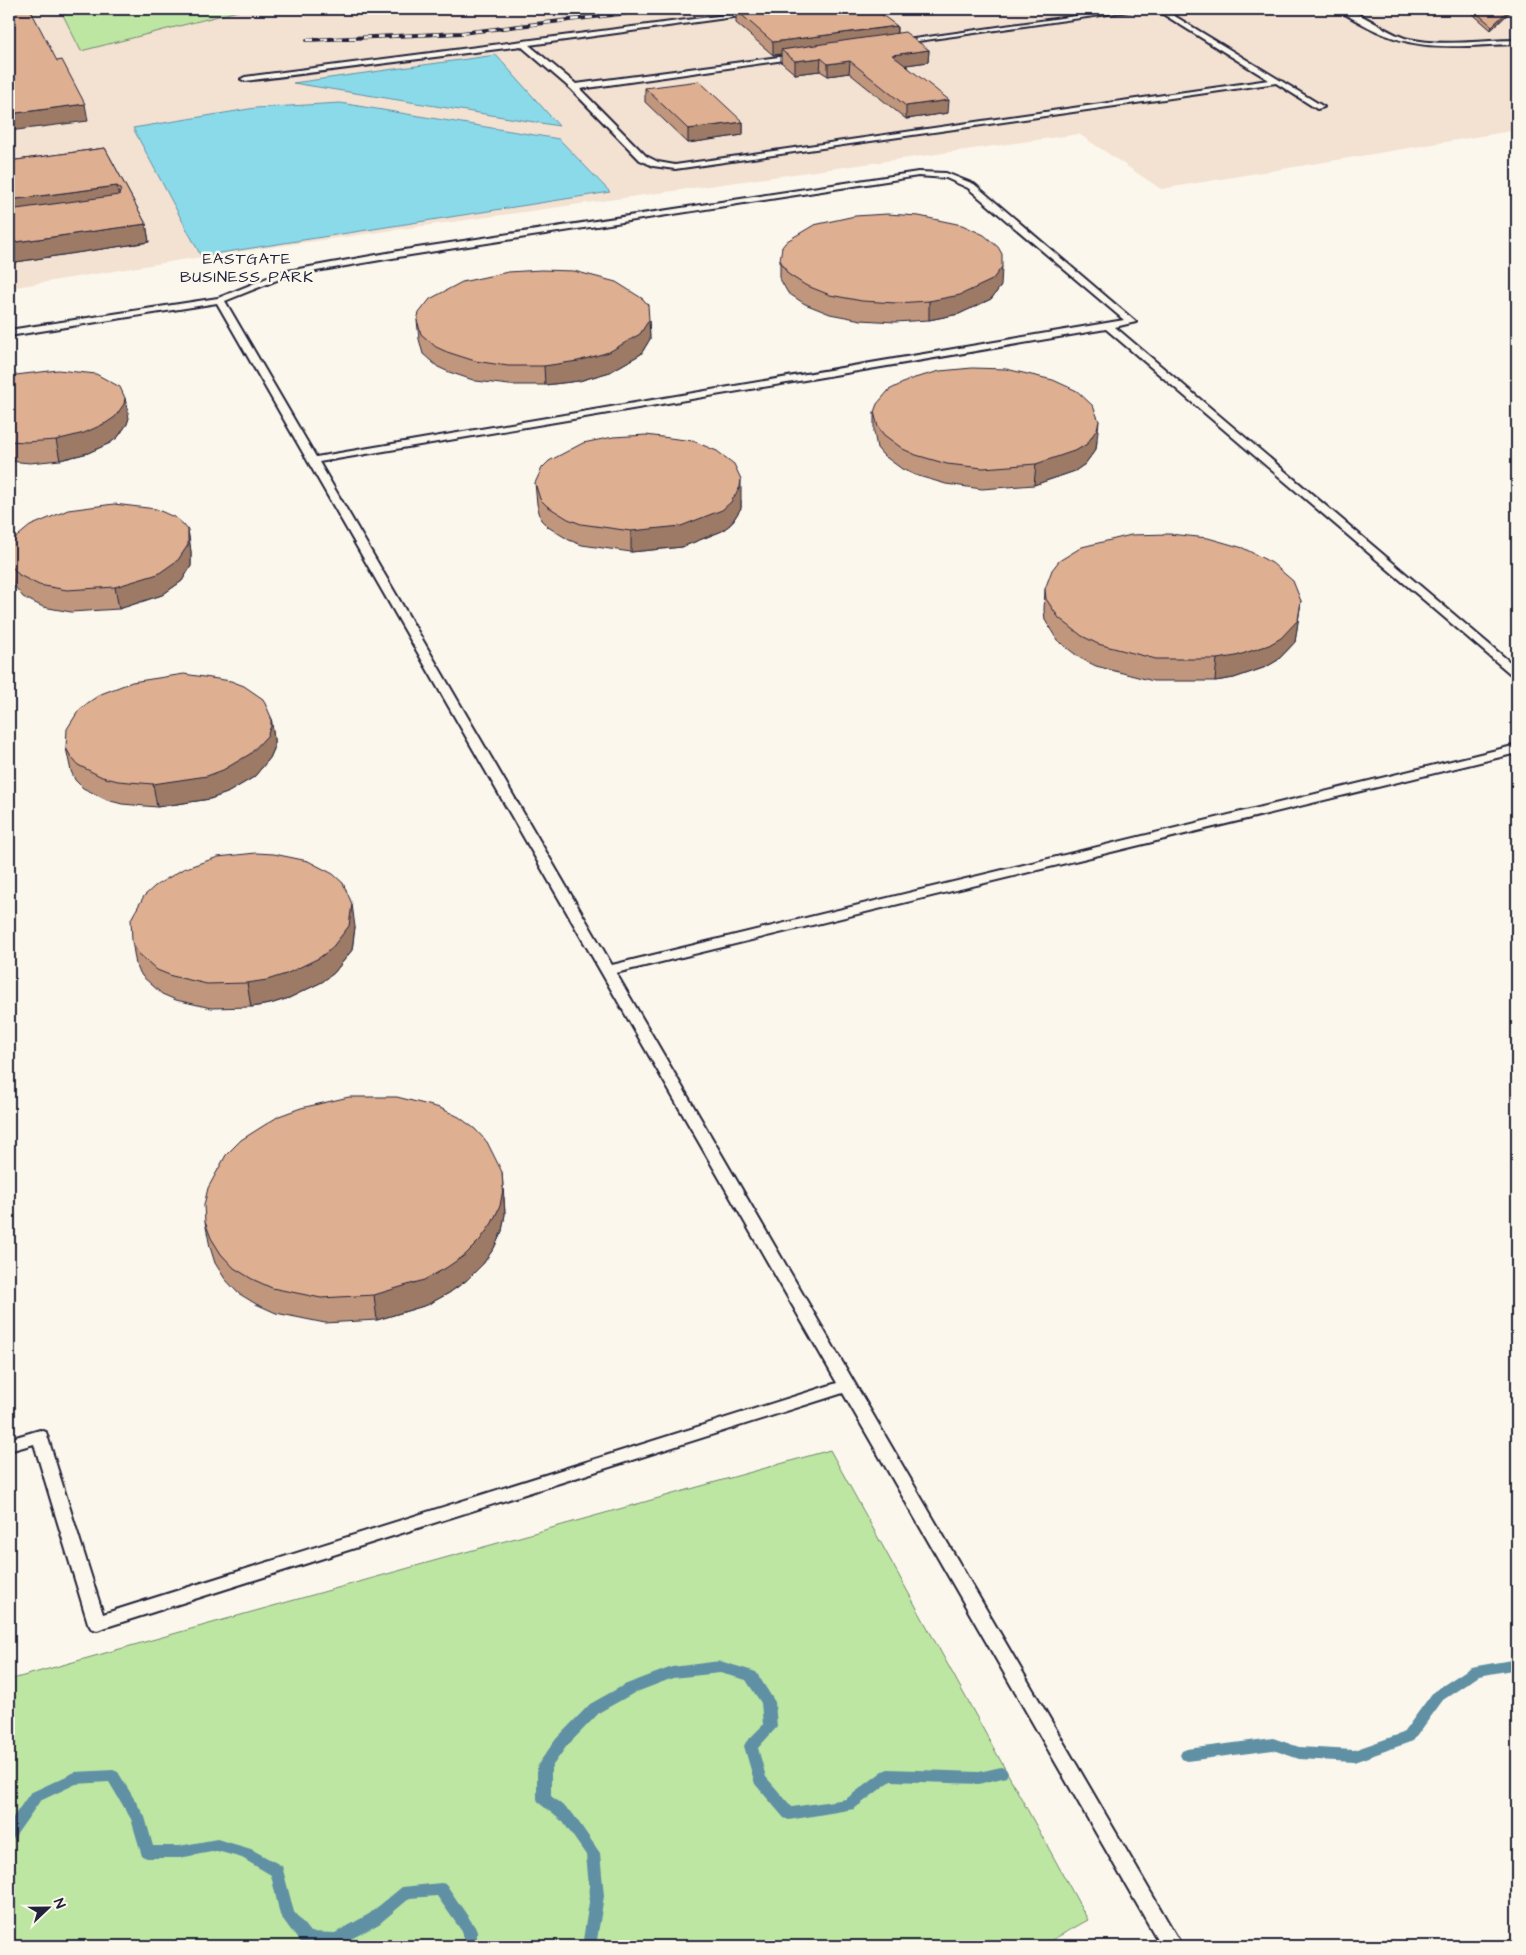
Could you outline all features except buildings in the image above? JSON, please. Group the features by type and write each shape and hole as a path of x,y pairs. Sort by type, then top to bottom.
{"lane":[{"path":"245,79 787,9"},
{"path":"886,44 1139,9"},
{"path":"1158,9 1320,108"},
{"path":"1342,9 1388,35 1409,41 1457,44 1517,37"},
{"path":"1490,41 1517,42"},
{"path":"523,43 574,87 643,158 656,164 675,167 1276,81"},
{"path":"574,87 808,54"},
{"path":"9,333 220,300 285,274 889,179 940,173 958,178 970,186 1131,322 314,460"},
{"path":"220,300 610,970 1172,1946"},
{"path":"1108,326 1517,674"},
{"path":"610,970 1517,749"},
{"path":"9,1445 40,1436 98,1623 849,1385"}],"shaded area":[{"path":"9,9 60,9 81,51 246,9 1517,9 1517,130 1161,189 1079,134 181,260 9,288"}],"green space":[{"path":"60,9 246,9 81,51"},
{"path":"830,1450 1088,1920 1041,1946 9,1946 9,1680"}],"water":[{"path":"496,55 559,126 293,83"},
{"path":"340,103 559,139 610,192 201,256 133,128 255,108"}],"waterway":[{"path":"1187,1755 1273,1744 1299,1753 1354,1756 1408,1737 1438,1696 1476,1671 1517,1664"},
{"path":"589,1946 597,1896 593,1853 568,1818 544,1799 544,1767 561,1743 595,1708 629,1689 672,1673 720,1667 751,1676 768,1702 770,1727 751,1746 760,1780 789,1814 849,1805 888,1775 979,1778 1001,1773"},
{"path":"9,1834 35,1797 75,1778 113,1776 138,1817 147,1852 179,1852 217,1845 246,1853 277,1871 287,1915 306,1939 337,1940 374,1919 407,1892 441,1889 470,1932 470,1946"}],"railway":[{"path":"307,40 461,33 662,9"}],"district":[{"name":"EASTGATE BUSINESS PARK","path":"247,267"}]}
